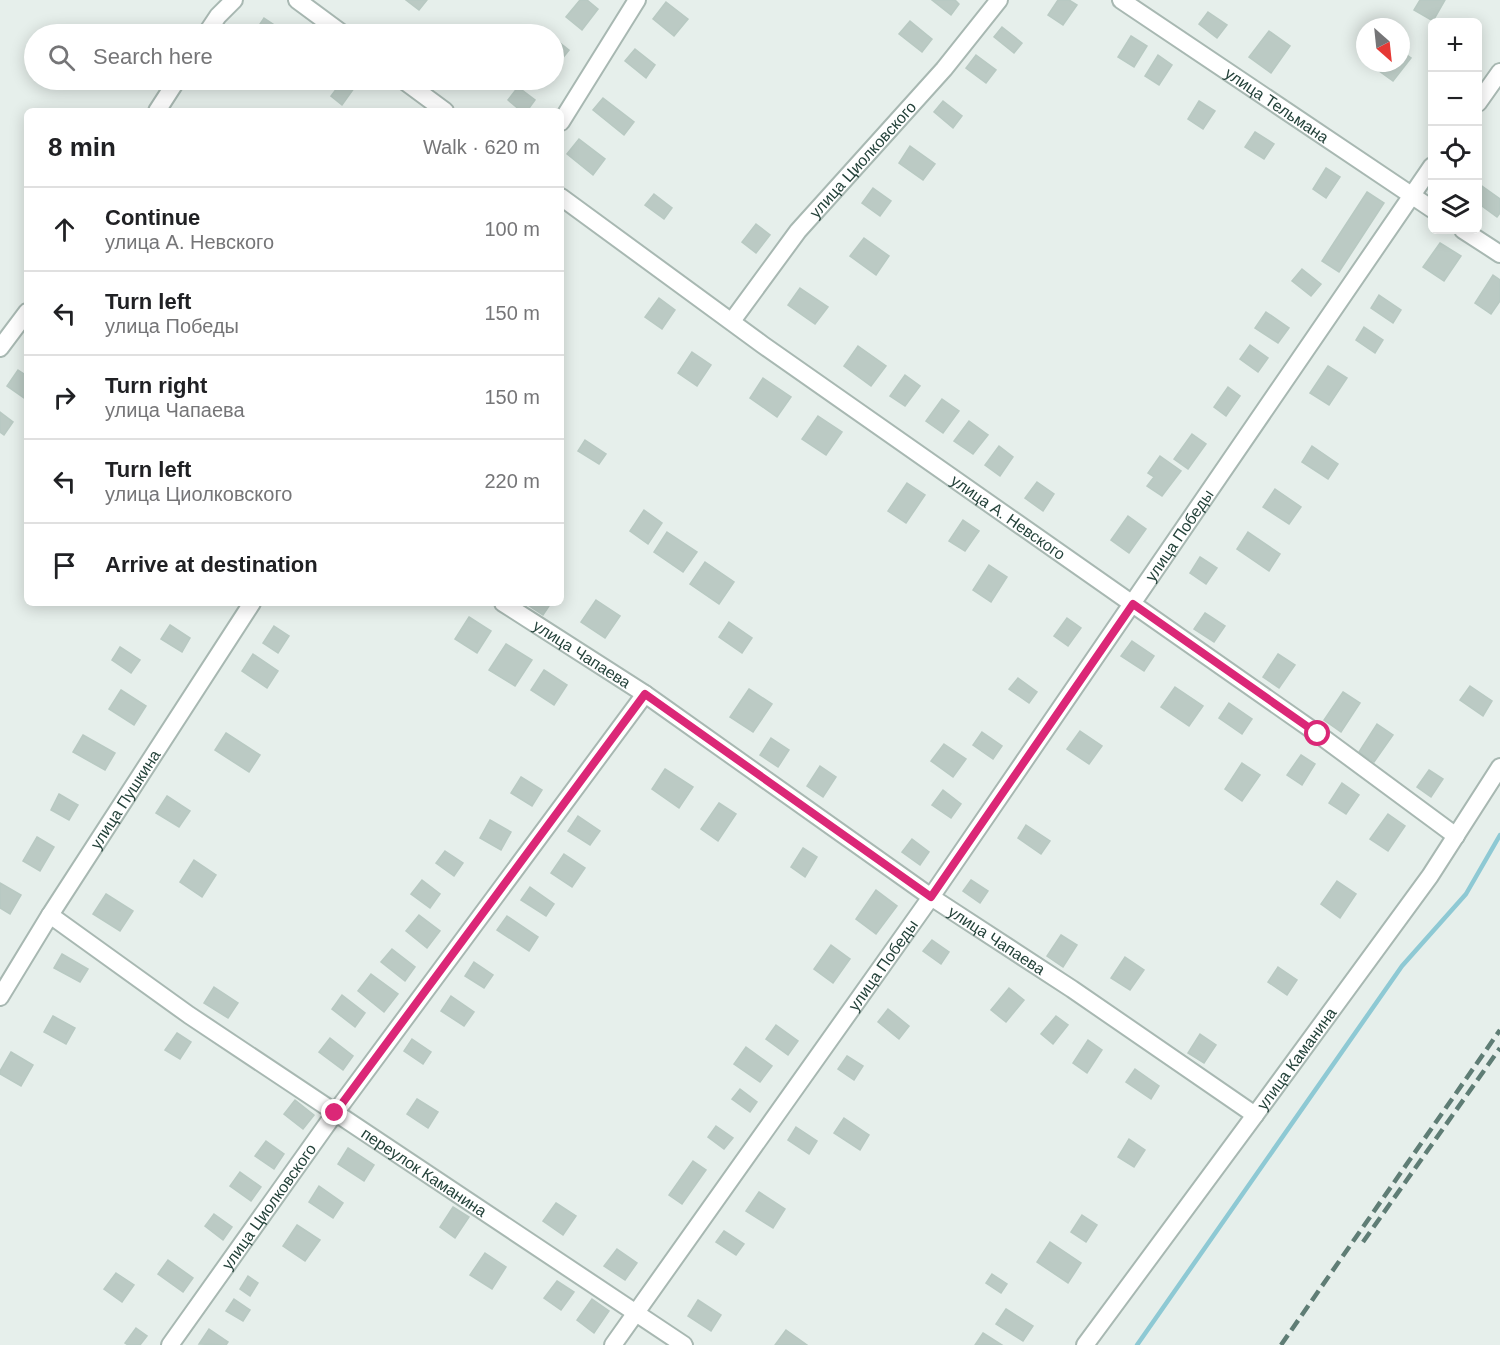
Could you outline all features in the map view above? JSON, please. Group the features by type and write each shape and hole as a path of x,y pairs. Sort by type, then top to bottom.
{"street":[{"path":"213,24 234,0"},
{"path":"297,0 329,24"},
{"path":"564,117 637,0"},
{"name":"улица Циолковского","path":"732,321 798,231 944,69 999,0"},
{"name":"улица Тельмана","path":"1121,0 1428,205"},
{"path":"1482,97 1500,72"},
{"path":"159,108 171,90"},
{"path":"417,90 441,108"},
{"name":"улица Победы","path":"613,1345 931,897 1428,172"},
{"name":"улица А. Невского","path":"564,199 763,345 1318,734 1456,836"},
{"path":"1470,234 1500,254"},
{"path":"0,348 24,316"},
{"name":"улица Пушкина","path":"0,997 50,915 250,606"},
{"name":"улица Чапаева","path":"508,606 645,694 931,897 1072,989 1255,1115"},
{"name":"улица Циолковского","path":"170,1345 335,1113 645,694"},
{"name":"улица Каманина","path":"1085,1345 1430,876 1500,767"},
{"name":"переулок Каманина","path":"50,915 189,1015 684,1345"}],"building":[{"path":"406,0 427,0 419,10"},
{"path":"580,0 587,0 598,9 582,30 566,17"},
{"path":"932,0 955,0 959,4 951,15"},
{"path":"1058,0 1069,0 1077,5 1063,25 1048,15"},
{"path":"1420,0 1445,0 1435,18 1428,18 1414,10"},
{"path":"666,2 688,19 674,36 653,19"},
{"path":"1208,12 1227,25 1217,38 1199,24"},
{"path":"264,18 273,24 260,24"},
{"path":"910,21 932,39 922,52 899,34"},
{"path":"1002,27 1022,43 1014,53 994,37"},
{"path":"1269,31 1290,46 1271,73 1249,57"},
{"path":"1131,36 1147,46 1134,67 1118,57"},
{"path":"564,46 569,50 564,56"},
{"path":"635,49 655,65 646,78 625,61"},
{"path":"976,55 996,70 986,83 966,68"},
{"path":"1158,55 1172,65 1159,85 1145,76"},
{"path":"1381,72 1400,72 1393,81"},
{"path":"336,90 353,90 342,105 331,96"},
{"path":"516,90 522,90 535,100 529,108 517,108 508,100"},
{"path":"603,98 634,122 624,135 593,110"},
{"path":"943,101 962,116 953,128 934,112"},
{"path":"1199,101 1215,111 1203,129 1188,119"},
{"path":"1255,132 1274,144 1264,159 1245,147"},
{"path":"579,139 605,159 593,175 567,154"},
{"path":"910,146 935,164 923,180 899,163"},
{"path":"1326,168 1340,177 1326,198 1313,189"},
{"path":"1482,186 1500,199 1500,213 1497,217 1482,206"},
{"path":"873,188 891,201 880,216 862,203"},
{"path":"1367,192 1384,203 1339,272 1322,261"},
{"path":"654,194 672,208 664,219 645,205"},
{"path":"756,224 770,235 756,253 742,242"},
{"path":"864,238 889,256 876,275 850,256"},
{"path":"1440,243 1461,256 1444,281 1423,267"},
{"path":"1302,269 1321,284 1311,296 1292,281"},
{"path":"1493,275 1500,280 1500,301 1491,314 1475,303"},
{"path":"800,288 828,307 815,324 788,305"},
{"path":"1379,295 1401,310 1393,323 1371,308"},
{"path":"659,298 675,310 662,329 645,317"},
{"path":"1266,312 1289,328 1278,343 1255,328"},
{"path":"1364,327 1383,340 1375,353 1356,340"},
{"path":"1250,345 1268,358 1258,372 1240,359"},
{"path":"858,346 886,366 871,386 844,366"},
{"path":"692,352 711,365 697,386 678,373"},
{"path":"1328,366 1347,378 1329,405 1310,393"},
{"path":"18,370 24,374 24,398 7,386"},
{"path":"905,375 920,386 905,406 890,396"},
{"path":"763,378 791,397 777,417 750,398"},
{"path":"1228,387 1240,396 1226,416 1214,407"},
{"path":"942,399 959,411 943,433 926,421"},
{"path":"0,412 13,422 4,435 0,432"},
{"path":"818,416 842,432 826,455 802,439"},
{"path":"969,421 988,435 973,454 954,441"},
{"path":"1192,434 1206,444 1188,469 1174,459"},
{"path":"585,440 606,454 599,464 578,451"},
{"path":"999,446 1013,457 1000,476 985,465"},
{"path":"1312,446 1338,464 1328,479 1302,462"},
{"path":"1160,456 1181,471 1162,496 1147,486 1154,477 1148,473"},
{"path":"1037,482 1054,494 1043,511 1025,498"},
{"path":"907,483 925,495 906,523 888,511"},
{"path":"1275,489 1301,507 1289,524 1263,507"},
{"path":"644,510 662,523 648,544 630,531"},
{"path":"1128,516 1146,529 1129,553 1111,540"},
{"path":"963,520 979,531 965,551 949,541"},
{"path":"667,532 697,552 683,572 654,552"},
{"path":"1248,532 1280,554 1269,571 1237,549"},
{"path":"1200,557 1217,568 1206,584 1190,573"},
{"path":"705,562 734,582 719,604 690,584"},
{"path":"989,565 1007,577 991,602 973,590"},
{"path":"596,600 620,616 605,638 581,622"},
{"path":"530,606 549,606 543,615"},
{"path":"1205,613 1225,626 1214,642 1194,629"},
{"path":"469,617 491,631 477,653 455,639"},
{"path":"1067,618 1081,628 1068,646 1054,636"},
{"path":"729,622 752,638 742,653 719,637"},
{"path":"170,625 190,638 182,652 161,639"},
{"path":"274,626 289,636 278,653 263,643"},
{"path":"1132,641 1154,656 1144,671 1121,656"},
{"path":"506,644 532,660 515,686 489,670"},
{"path":"120,647 140,660 131,673 112,660"},
{"path":"253,654 278,671 267,688 242,671"},
{"path":"1278,654 1295,665 1279,688 1263,677"},
{"path":"544,670 567,685 554,705 531,690"},
{"path":"1018,678 1037,692 1029,703 1009,689"},
{"path":"1470,686 1492,701 1483,716 1460,700"},
{"path":"1175,687 1203,706 1189,726 1161,707"},
{"path":"749,689 772,704 753,732 730,717"},
{"path":"121,690 146,706 134,725 109,709"},
{"path":"1343,692 1360,703 1341,732 1324,720"},
{"path":"1229,703 1252,719 1242,734 1219,718"},
{"path":"1377,724 1393,735 1374,762 1359,752"},
{"path":"1080,731 1102,746 1089,764 1067,749"},
{"path":"982,732 1002,746 993,759 973,745"},
{"path":"226,733 260,755 249,772 215,750"},
{"path":"83,735 115,753 105,770 73,752"},
{"path":"771,738 789,750 778,767 760,755"},
{"path":"944,744 966,759 953,777 931,761"},
{"path":"1301,755 1315,764 1302,785 1287,775"},
{"path":"1242,763 1260,775 1242,801 1225,789"},
{"path":"820,766 836,777 823,797 807,786"},
{"path":"665,769 693,787 679,808 652,789"},
{"path":"1429,770 1443,779 1431,797 1417,787"},
{"path":"521,777 542,790 532,806 511,793"},
{"path":"1342,783 1359,795 1346,814 1329,803"},
{"path":"943,790 961,804 951,818 932,805"},
{"path":"59,794 78,805 69,820 51,810"},
{"path":"167,796 190,811 179,827 156,813"},
{"path":"719,803 736,814 718,841 701,829"},
{"path":"1388,814 1405,826 1388,851 1370,839"},
{"path":"578,816 600,831 590,845 568,831"},
{"path":"490,820 511,832 501,850 480,838"},
{"path":"1026,825 1050,841 1041,854 1018,838"},
{"path":"37,837 54,847 40,871 23,861"},
{"path":"912,839 929,852 920,865 902,852"},
{"path":"803,848 817,857 805,877 791,867"},
{"path":"445,851 463,863 454,876 436,863"},
{"path":"564,854 585,868 572,887 551,873"},
{"path":"194,860 216,875 202,897 180,882"},
{"path":"422,880 440,894 430,908 411,894"},
{"path":"971,880 988,891 980,903 963,891"},
{"path":"1337,881 1356,894 1340,918 1321,904"},
{"path":"0,883 21,895 10,914 0,908"},
{"path":"530,887 554,904 546,916 521,900"},
{"path":"876,890 897,906 876,934 856,919"},
{"path":"106,894 133,911 120,931 93,914"},
{"path":"419,915 440,931 427,948 406,931"},
{"path":"507,916 538,937 529,951 497,930"},
{"path":"1061,935 1077,945 1063,967 1047,956"},
{"path":"932,940 949,952 941,964 923,951"},
{"path":"831,945 850,959 833,983 814,969"},
{"path":"392,949 415,967 405,981 381,962"},
{"path":"62,954 88,969 80,982 54,968"},
{"path":"1125,957 1144,970 1130,990 1111,978"},
{"path":"474,962 493,975 484,988 465,976"},
{"path":"1278,967 1297,980 1287,995 1268,982"},
{"path":"371,974 398,994 384,1012 358,991"},
{"path":"214,987 238,1003 228,1018 204,1003"},
{"path":"1009,988 1024,1000 1006,1022 991,1010"},
{"path":"342,995 365,1013 355,1027 332,1009"},
{"path":"451,996 474,1012 464,1026 441,1011"},
{"path":"888,1009 909,1026 899,1039 878,1022"},
{"path":"53,1016 75,1028 66,1044 44,1032"},
{"path":"1056,1016 1068,1025 1053,1044 1041,1034"},
{"path":"776,1025 798,1041 788,1055 766,1039"},
{"path":"177,1033 191,1042 180,1059 165,1050"},
{"path":"1200,1034 1216,1045 1204,1063 1188,1053"},
{"path":"330,1038 353,1056 343,1070 319,1052"},
{"path":"412,1039 431,1052 423,1064 404,1051"},
{"path":"1088,1040 1102,1050 1087,1073 1073,1063"},
{"path":"746,1047 772,1066 760,1082 734,1064"},
{"path":"11,1052 33,1065 21,1086 0,1074"},
{"path":"847,1056 863,1066 854,1080 838,1069"},
{"path":"1135,1069 1159,1086 1151,1099 1126,1082"},
{"path":"740,1089 757,1102 750,1112 732,1099"},
{"path":"417,1099 438,1112 428,1128 407,1114"},
{"path":"295,1100 314,1115 303,1129 284,1114"},
{"path":"844,1118 869,1135 860,1150 834,1133"},
{"path":"716,1126 733,1138 724,1149 708,1137"},
{"path":"796,1127 817,1141 809,1154 788,1140"},
{"path":"1129,1139 1145,1150 1134,1167 1118,1157"},
{"path":"266,1141 284,1154 274,1169 255,1156"},
{"path":"348,1148 374,1165 364,1181 338,1164"},
{"path":"693,1161 706,1170 682,1204 669,1195"},
{"path":"240,1172 261,1187 251,1201 230,1186"},
{"path":"319,1186 343,1203 333,1218 309,1202"},
{"path":"759,1192 785,1209 773,1228 746,1211"},
{"path":"556,1203 576,1216 563,1235 543,1221"},
{"path":"453,1207 469,1217 455,1238 440,1227"},
{"path":"214,1214 232,1227 223,1240 205,1226"},
{"path":"1082,1215 1097,1225 1086,1242 1071,1232"},
{"path":"297,1225 320,1240 305,1261 283,1246"},
{"path":"724,1231 744,1244 736,1255 716,1242"},
{"path":"1050,1242 1081,1263 1068,1283 1037,1262"},
{"path":"617,1249 637,1263 625,1280 604,1266"},
{"path":"485,1253 506,1267 492,1289 470,1275"},
{"path":"168,1260 193,1278 183,1292 158,1274"},
{"path":"116,1273 134,1285 122,1302 104,1289"},
{"path":"992,1274 1007,1284 1001,1293 986,1283"},
{"path":"248,1276 258,1283 250,1296 240,1289"},
{"path":"557,1281 574,1292 561,1310 544,1298"},
{"path":"234,1299 250,1310 243,1321 226,1311"},
{"path":"592,1299 609,1311 594,1333 577,1320"},
{"path":"698,1300 721,1315 711,1331 688,1316"},
{"path":"1006,1309 1033,1326 1023,1341 996,1324"},
{"path":"136,1328 147,1336 140,1345 128,1345 125,1343"},
{"path":"209,1329 228,1342 226,1345 199,1344"},
{"path":"786,1330 807,1345 775,1345"},
{"path":"983,1333 1002,1345 975,1345"}],"waterway":[{"path":"1137,1345 1402,966 1466,894 1500,835"}],"railway":[{"path":"1281,1345 1500,1030"},
{"path":"1363,1242 1500,1048"}],"route":[{"path":"335,1113 645,694 931,897 1133,604 1318,734"}]}
